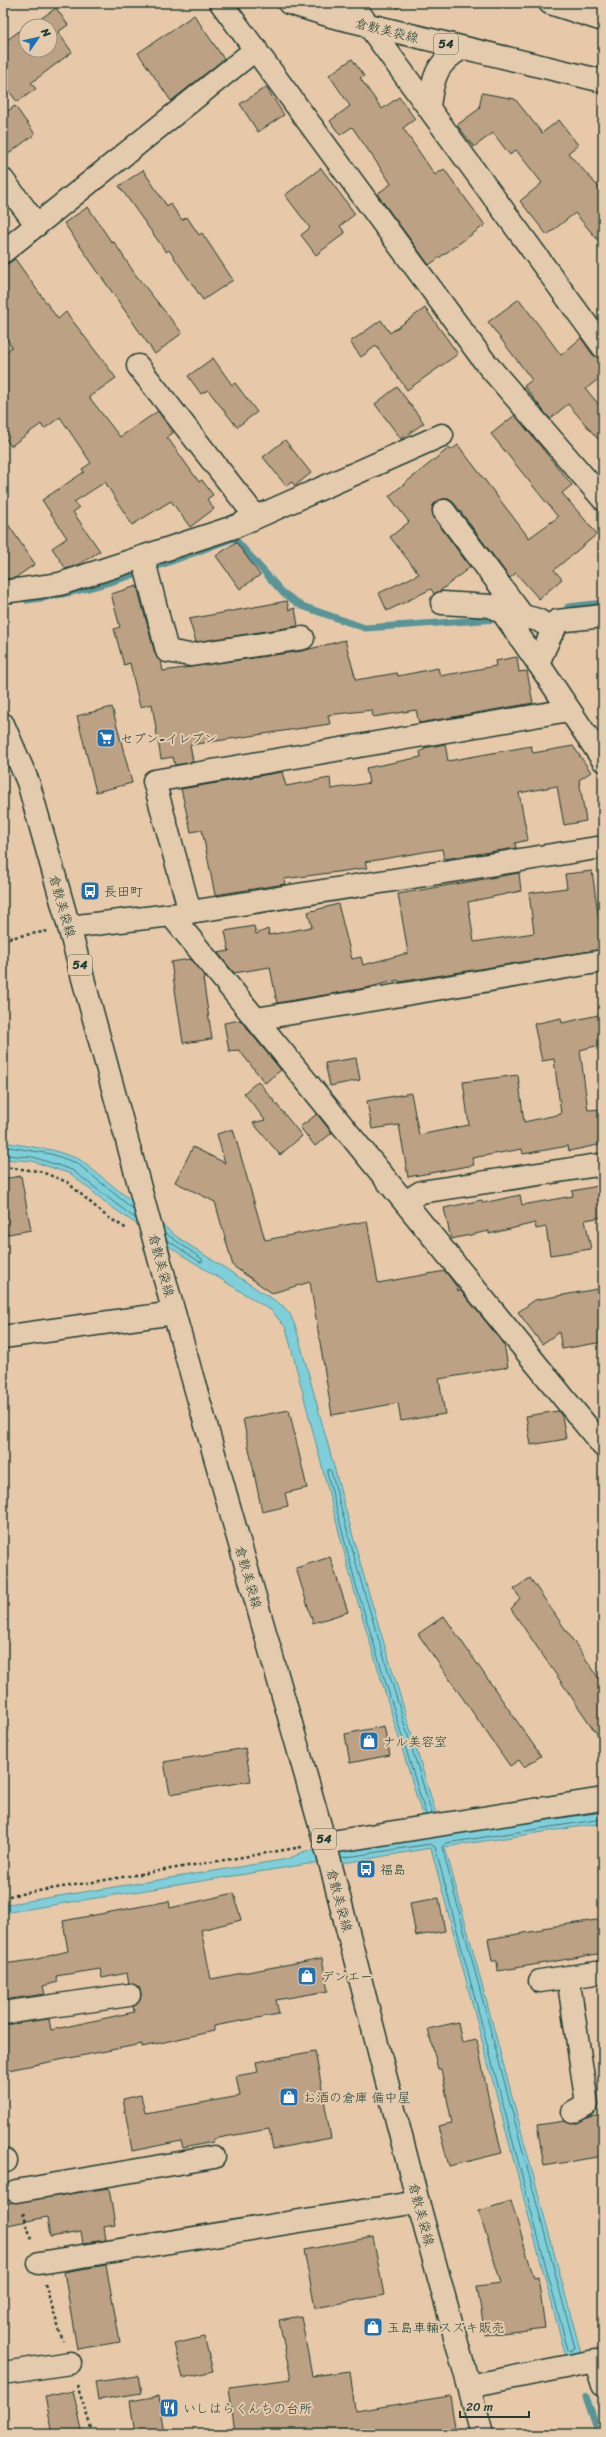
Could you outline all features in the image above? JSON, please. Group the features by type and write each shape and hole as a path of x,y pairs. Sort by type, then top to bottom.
{"main road":[{"path":"221,3 485,362 603,499"},
{"name":"倉敷美袋線","path":"289,3 370,26 603,81"},
{"path":"352,3 429,106 603,347"},
{"path":"550,3 603,20"},
{"path":"565,3 603,12"},
{"path":"429,106 432,84 439,67 448,56 463,48"},
{"path":"3,252 256,49"},
{"path":"3,180 37,225"},
{"path":"138,366 256,517"},
{"path":"3,592 60,584 144,565 442,435"},
{"path":"444,511 515,617 546,647 603,733"},
{"path":"144,565 167,651 190,655 303,638"},
{"path":"442,603 492,606 515,617 538,620 546,647 569,710 603,760"},
{"path":"546,647 557,621 603,616"},
{"path":"569,710 154,781 180,914 256,1019 603,1446"},
{"name":"倉敷美袋線","path":"3,724 28,782 69,927 147,1209 174,1313 325,1843 418,2202 482,2434"},
{"path":"69,927 180,914 603,847"},
{"path":"256,1019 603,961"},
{"path":"405,1202 421,1192 598,1165 603,1169"},
{"path":"3,1337 174,1313"},
{"path":"325,1843 603,1799"},
{"path":"540,1981 603,1972"},
{"path":"568,1977 588,2106"},
{"path":"3,2013 129,1995"},
{"path":"16,2191 214,2157"},
{"path":"39,2263 418,2202"},
{"path":"469,2386 595,2362 603,2385"},
{"path":"3,2373 70,2363"}],"path":[{"path":"3,939 69,927"},
{"path":"3,1167 39,1171 67,1182 106,1216 157,1247"},
{"path":"3,1897 124,1878 325,1843"},
{"path":"16,2191 93,2434"}],"water":[{"path":"3,1142 52,1150 79,1159 180,1239 283,1306 290,1314 296,1328 366,1584 437,1817 603,1808 603,1823 445,1847 581,2353 566,2357 431,1848 350,1862 308,1864 3,1913 3,1905 288,1859 305,1851 348,1848 424,1821 353,1586 286,1328 272,1311 182,1255 110,1206 71,1174 32,1161 3,1159"}],"building":[{"path":"56,8 68,25 58,32 58,18 42,18"},
{"path":"194,15 224,59 171,101 138,53"},
{"path":"18,32 18,58 58,58 58,32 72,52 31,83 36,89 17,102 3,82 3,43"},
{"path":"352,59 364,76 360,78 382,109 399,97 415,119 403,128 435,175 444,169 485,225 429,265 377,194 391,184 386,176 352,127 340,135 330,121 350,106 329,75"},
{"path":"266,87 284,115 258,132 240,104"},
{"path":"482,93 515,99 542,133 559,120 578,145 568,153 603,192 603,246 575,213 547,235 520,201 542,183 516,150 510,155 493,133 474,147 457,125 479,109"},
{"path":"15,106 35,134 3,158 3,114"},
{"path":"321,168 355,214 340,226 345,233 316,255 301,235 310,228 285,195"},
{"path":"143,170 167,206 170,203 182,220 187,217 199,235 202,233 233,280 203,300 169,250 166,252 119,186"},
{"path":"88,207 135,274 182,333 155,354 64,223"},
{"path":"15,259 58,319 66,312 116,378 89,397 120,437 158,411 173,433 167,437 199,482 202,480 213,495 207,499 214,509 190,527 171,501 132,525 105,482 74,502 79,508 73,512 100,551 80,564 66,569 52,548 67,538 42,500 84,472 82,469 91,463 60,417 44,429 41,424 11,446 3,435 3,354 12,347 3,334 3,267"},
{"path":"519,299 561,355 581,338 593,355 603,359 603,375 586,389 603,410 603,445 568,404 550,419 524,386 532,380 488,322"},
{"path":"425,308 458,354 407,390 376,346 361,357 350,342 381,320 390,333"},
{"path":"213,358 232,385 235,383 257,412 237,427 208,390 201,394 188,376"},
{"path":"397,387 424,423 401,439 375,404"},
{"path":"515,415 572,485 562,493 597,534 554,570 562,579 539,599 516,573 510,578 454,503 449,499 442,499 432,506 434,518 470,567 440,591 434,594 431,589 387,611 379,593 419,574 390,537 409,522 389,496 449,448 451,450 458,445 529,538 558,517 491,434"},
{"path":"285,440 311,473 295,486 292,482 286,486 263,457"},
{"path":"3,517 35,564 15,578 3,579"},
{"path":"236,542 260,575 240,589 216,556"},
{"path":"137,586 155,654 161,661 163,671 302,651 345,640 356,680 397,673 398,676 438,668 440,676 496,666 495,661 517,657 519,672 527,671 533,703 419,723 416,710 373,717 372,710 328,715 330,724 190,745 193,762 175,765 173,757 161,759 152,704 140,707 130,663 124,665 114,629 120,627 111,594"},
{"path":"287,601 289,610 295,608 298,626 196,642 189,619"},
{"path":"112,707 132,783 96,792 77,716"},
{"path":"445,744 448,761 531,746 533,753 573,746 591,772 579,780 586,821 564,825 557,786 519,793 528,840 515,843 516,848 444,859 442,849 365,862 367,868 284,879 285,884 215,895 202,830 191,832 181,789 282,772 286,786 330,778 331,789 369,783 366,768 421,757 420,751 424,750 424,748"},
{"path":"592,871 599,921 603,920 603,949 399,982 398,980 366,988 277,1003 270,967 234,973 218,953 229,951 225,931 254,926 256,934 268,929 269,935 312,927 308,912 338,904 352,959 361,957 363,965 408,953 398,894 519,873 521,891 468,902 474,942 534,933 529,893 567,888 565,874"},
{"path":"190,959 206,978 203,978 212,1039 183,1043 171,962"},
{"path":"603,1014 603,1044 580,1050 588,1110 603,1109 603,1144 569,1151 568,1146 523,1154 522,1149 472,1158 474,1165 408,1177 399,1125 372,1129 367,1101 411,1093 419,1135 469,1125 463,1082 518,1075 524,1122 561,1114 554,1059 542,1061 534,1024 561,1018 562,1023"},
{"path":"240,1020 281,1070 265,1083 239,1050 229,1051 224,1023"},
{"path":"356,1058 360,1080 330,1086 325,1063"},
{"path":"258,1081 302,1136 280,1155 253,1123 265,1120 244,1093"},
{"path":"317,1114 332,1133 315,1146 300,1127"},
{"path":"233,1129 265,1240 367,1221 378,1283 445,1271 457,1287 458,1291 461,1291 504,1344 508,1367 439,1379 445,1414 401,1421 398,1403 332,1415 310,1282 272,1293 233,1266 215,1202 175,1182 193,1147 225,1163 217,1134"},
{"path":"21,1176 31,1230 3,1235 3,1179"},
{"path":"603,1185 603,1217 585,1220 591,1249 550,1255 546,1227 536,1229 535,1223 489,1234 489,1231 451,1239 444,1208 482,1200 483,1203 520,1195 522,1205 573,1196 572,1191"},
{"path":"603,1288 603,1342 562,1349 559,1332 542,1344 518,1312 535,1300"},
{"path":"289,1410 307,1488 285,1493 288,1506 262,1512 243,1419"},
{"path":"558,1411 562,1416 566,1439 531,1445 526,1416"},
{"path":"330,1557 348,1612 313,1623 296,1568"},
{"path":"530,1578 603,1684 603,1743 511,1609 520,1598 514,1589"},
{"path":"444,1616 541,1756 524,1767 519,1760 510,1766 418,1634"},
{"path":"384,1726 390,1755 350,1763 345,1734"},
{"path":"245,1748 251,1781 170,1794 164,1762"},
{"path":"234,1893 241,1920 201,1930 211,1979 322,1958 328,1991 276,2000 279,2014 214,2026 214,2031 142,2047 142,2044 3,2071 3,2025 49,2019 51,2030 134,2012 133,2006 140,2000 141,1994 139,1987 129,1983 127,1973 102,1978 100,1969 56,1976 58,1982 43,1986 45,1994 3,2000 3,1964 33,1960 68,1951 63,1921 169,1901 170,1908"},
{"path":"439,1898 445,1931 416,1936 410,1903"},
{"path":"603,1919 603,1953 498,1971 497,1961 492,1961 488,1939 542,1930 542,1928"},
{"path":"458,2022 462,2043 477,2040 488,2096 502,2153 449,2166 438,2126 452,2123 441,2069 438,2069 428,2029"},
{"path":"315,2051 331,2138 273,2149 269,2129 213,2139 213,2142 183,2148 181,2141 132,2151 123,2099 141,2095 145,2113 240,2096 236,2076 258,2072 256,2062"},
{"path":"603,2115 603,2156 544,2166 537,2125 565,2121 573,2124 589,2117"},
{"path":"109,2188 115,2225 104,2227 106,2240 83,2243 81,2232 50,2237 47,2217 3,2226 3,2204"},
{"path":"511,2201 534,2278 538,2277 545,2328 485,2335 477,2286 501,2283 479,2211"},
{"path":"373,2237 384,2295 315,2308 304,2250"},
{"path":"106,2265 120,2342 77,2349 64,2272"},
{"path":"301,2316 312,2376 350,2371 355,2411 450,2396 456,2434 235,2434 229,2387 291,2379 279,2320"},
{"path":"204,2337 213,2371 183,2378 174,2344"},
{"path":"138,2376 141,2393 98,2400 95,2382"},
{"path":"73,2391 83,2434 53,2434 45,2397"},
{"path":"159,2396 165,2434 135,2434 130,2401"}],"waterway":[{"path":"27,600 54,596 106,583 158,566 234,538 283,593 302,606 365,628 497,619"},
{"path":"568,607 603,603"},
{"path":"586,2397 599,2434"}],"place":[{"name":"セブン-イレブン","path":"106,738"},
{"name":"長田町","path":"90,891"},
{"name":"ナル美容室","path":"369,1741"},
{"name":"福島","path":"366,1869"},
{"name":"デンエー","path":"307,1976"},
{"name":"お酒の倉庫 備中屋","path":"289,2097"},
{"name":"玉島車輛スズキ販売","path":"373,2327"},
{"name":"いしはらくんちの台所","path":"169,2408"}]}
